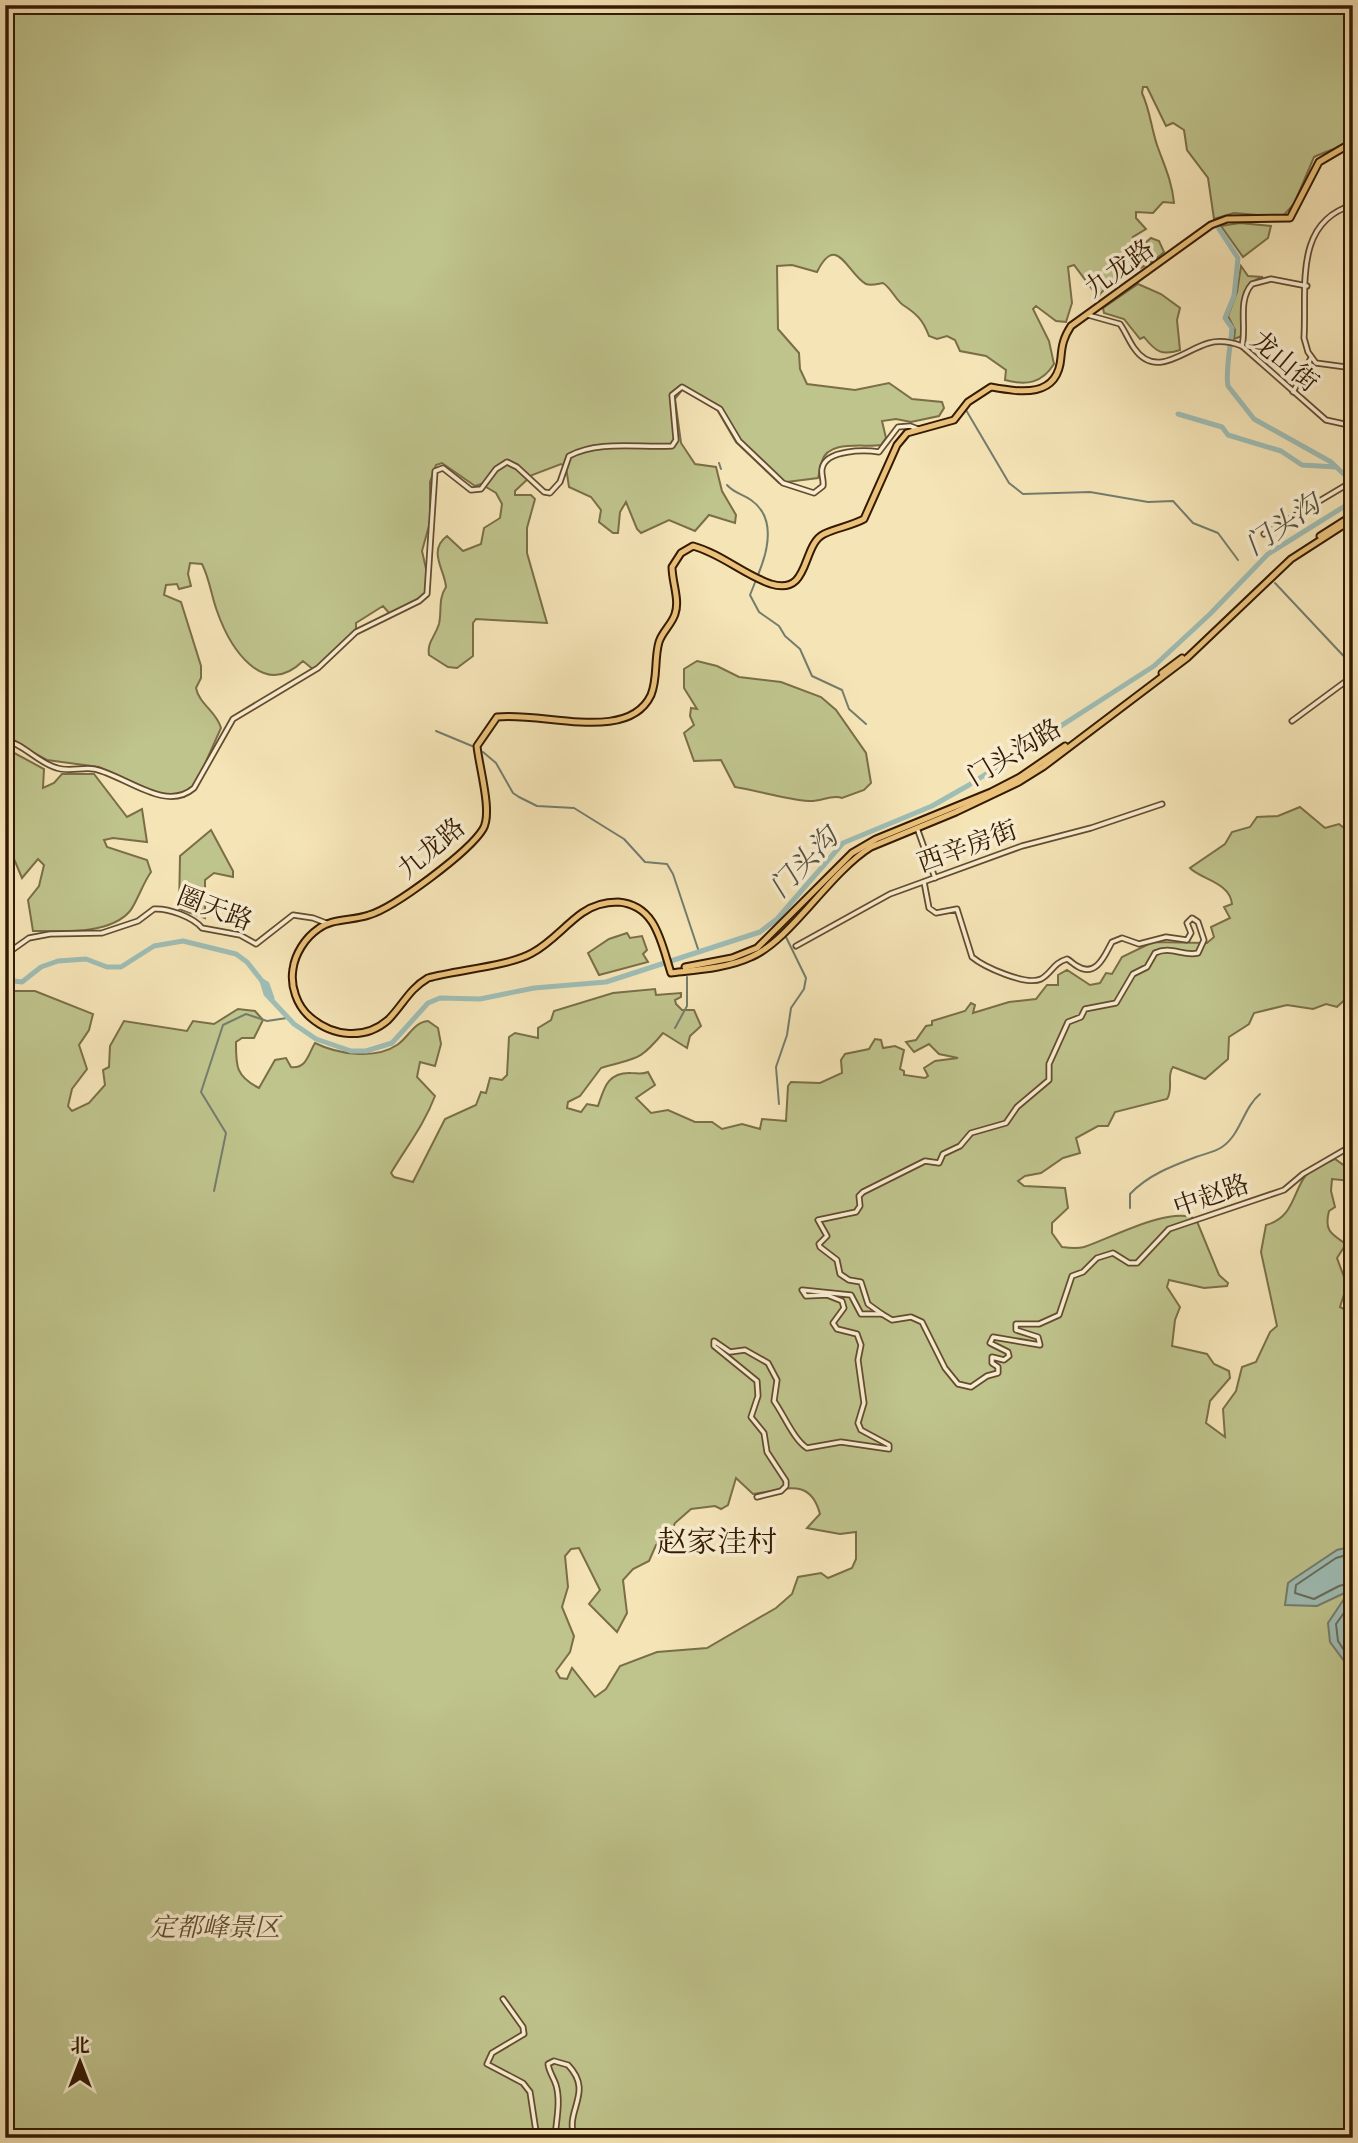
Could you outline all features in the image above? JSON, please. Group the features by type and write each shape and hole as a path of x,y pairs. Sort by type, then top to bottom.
{"main road":[{"name":"九龙路","path":"670,970 655,924 644,911 627,903 595,905 532,954 428,978 413,986 388,1019 377,1027 348,1034 333,1032 309,1016 301,1006 293,982 293,970 300,948 316,930 328,924 383,909 402,898 475,841 485,827 488,811 477,746 497,717 516,714 608,723 636,713 650,697 655,683 659,642 675,615 677,603 672,567 681,553 693,547 709,551 774,585 795,581 802,575 813,546 822,535 864,519 897,444 907,433 954,420 968,402 991,387 1030,393 1043,387 1055,377 1065,335 1071,326 1211,225 1227,219 1290,218 1319,162 1353,142"},
{"name":"门头沟路","path":"670,970 738,961 761,952 851,859 871,847 1019,782 1043,767 1187,658 1274,572 1353,517"},
{"name":"门头沟路","path":"670,970 732,958 757,948 852,853 876,839 991,792 1040,764 1184,657 1286,558 1353,517"}],"street":[{"path":"1353,205 1330,214 1313,233 1304,338 1311,358 1320,365 1353,369"},
{"path":"1242,346 1246,328 1244,301 1252,284 1266,279 1307,286"},
{"name":"龙山街","path":"1086,315 1120,324 1134,349 1154,362 1174,360 1200,346 1226,342 1242,346 1325,420 1353,426"},
{"path":"1293,392 1311,358"},
{"name":"九龙路","path":"5,740 58,769 92,768 124,778 155,794 172,798 187,795 194,788 233,719 318,668 356,632 428,594 435,471 443,468 471,490 481,489 496,469 507,462 517,467 544,492 550,493 560,482 569,456 578,451 638,444 671,446 676,440 672,395 682,387 720,409 739,442 783,483 802,492 814,493 823,486 822,468 826,462 853,449 879,452 898,427 910,426 919,430"},
{"path":"1264,534 1353,481"},
{"path":"1293,721 1353,676"},
{"name":"西辛房街","path":"796,946 878,900 924,882 1039,841 1091,828 1162,804"},
{"path":"917,828 935,878"},
{"path":"882,1314 868,1304 861,1282 849,1280 840,1274 838,1260 820,1247 819,1244 827,1236 818,1220 856,1212 860,1206 859,1196 863,1192 925,1161 939,1163 943,1154 960,1146 971,1133 1006,1123 1017,1107 1049,1080 1049,1064 1068,1022 1081,1017 1085,1009 1116,1003 1133,974 1147,967 1155,953 1169,948 1194,955 1198,953 1204,940 1198,922 1192,918 1187,923 1191,933 1187,940 1166,937 1139,944 1122,938 1112,942 1107,955 1095,966 1077,966 1068,960 1058,962 1047,975 1037,981 1018,980 972,957 957,909 936,913 929,908 924,882"},
{"name":"圈天路","path":"5,955 29,938 50,934 102,933 138,921 153,909 172,911 198,923 202,928 240,935 256,944 293,915 328,924"},
{"name":"中赵路","path":"757,1497 785,1489 786,1480 766,1452 764,1433 751,1417 758,1396 757,1381 712,1343 730,1352 745,1350 768,1363 777,1380 774,1401 788,1419 800,1443 807,1448 841,1442 889,1449 889,1445 861,1430 858,1423 864,1403 858,1360 862,1345 857,1334 837,1329 833,1323 844,1308 842,1301 827,1295 806,1296 802,1290 846,1294 853,1297 861,1314 882,1314 892,1320 911,1317 922,1322 945,1368 958,1384 976,1386 987,1376 998,1373 998,1367 992,1363 992,1357 1004,1360 1009,1356 1008,1352 993,1346 991,1339 1040,1345 1038,1337 1016,1330 1016,1324 1039,1324 1059,1315 1069,1281 1097,1258 1113,1253 1129,1263 1138,1263 1169,1229 1284,1190 1353,1145"},
{"path":"503,1999 518,2018 524,2034 492,2053 487,2064 523,2083 530,2092 537,2138"},
{"path":"555,2138 558,2098 553,2077 547,2068 548,2064 554,2061 568,2065 581,2090 572,2127 575,2138"},
{"path":"300,2138 312,2132 322,2138"}],"green space":[{"path":"5,5 1353,5 1350,97 1353,108 1351,129 1346,141 1314,157 1294,204 1282,217 1234,213 1214,219 1208,178 1187,150 1184,130 1173,123 1166,126 1147,87 1143,87 1142,93 1170,180 1174,203 1163,202 1153,213 1136,212 1136,218 1146,229 1133,237 1131,246 1136,251 1151,238 1159,241 1164,252 1111,285 1098,297 1074,265 1068,267 1072,303 1066,322 1056,321 1036,306 1033,309 1049,341 1054,364 1039,379 1027,383 1005,380 1006,370 986,356 960,351 955,340 947,336 937,339 929,336 919,318 900,303 886,285 866,284 837,255 831,255 824,260 817,272 792,265 777,266 778,329 799,353 800,369 807,384 855,390 889,383 912,399 942,402 944,408 939,416 911,422 896,419 882,421 886,438 881,445 840,447 826,454 818,478 779,483 736,442 715,406 683,389 675,399 681,443 695,464 716,467 722,491 736,515 735,523 709,515 695,531 669,520 641,533 626,502 620,512 618,533 613,533 599,522 601,510 591,497 569,487 566,467 561,464 532,475 515,491 515,495 531,495 535,499 527,528 527,553 547,623 476,619 473,623 473,656 457,668 448,667 429,655 430,643 439,624 441,600 446,587 438,548 447,536 463,551 481,544 484,528 500,518 502,504 496,493 481,484 475,486 442,463 436,465 430,482 430,522 422,551 427,573 425,598 390,614 383,606 356,623 356,631 315,671 303,661 288,672 275,675 262,672 250,664 230,640 202,564 190,563 188,574 191,586 179,589 177,584 166,585 164,595 181,602 201,666 201,678 196,688 221,728 196,784 184,797 162,795 99,767 47,760 5,738"},
{"path":"1240,223 1271,226 1268,238 1243,257 1221,226"},
{"path":"1241,266 1248,276 1263,277 1248,286 1244,293 1242,336 1234,339 1235,330 1228,316 1237,292"},
{"path":"1138,284 1161,294 1180,308 1177,320 1180,350 1168,353 1160,351 1144,337 1140,339 1124,319 1104,313 1103,308"},
{"path":"697,661 717,666 739,677 781,682 821,697 836,710 866,753 871,783 864,790 842,798 800,800 735,787 721,760 694,761 684,733 694,725 690,716 691,708 697,709 684,688 684,669"},
{"path":"5,748 44,769 43,788 54,783 62,774 94,774 127,817 142,809 147,842 113,838 104,840 107,847 147,860 151,872 132,908 121,919 84,930 33,931 28,900 39,886 44,865 38,859 22,878 9,847 5,847"},
{"name":"定都峰景区","path":"1300,807 1325,828 1339,824 1353,835 1353,992 1337,1007 1326,1004 1313,1009 1287,1005 1254,1013 1249,1024 1229,1037 1228,1059 1205,1079 1173,1067 1167,1099 1115,1112 1108,1126 1098,1126 1076,1138 1080,1153 1063,1158 1041,1173 1025,1176 1018,1181 1024,1186 1065,1188 1068,1208 1052,1223 1052,1233 1062,1247 1084,1247 1171,1216 1196,1219 1219,1275 1228,1283 1227,1286 1204,1288 1169,1280 1167,1287 1180,1307 1175,1320 1172,1346 1207,1354 1214,1364 1229,1371 1230,1378 1210,1401 1206,1423 1225,1437 1223,1409 1236,1391 1242,1367 1256,1362 1270,1332 1277,1326 1261,1252 1266,1225 1288,1210 1302,1181 1312,1170 1335,1159 1353,1172 1351,1181 1332,1179 1331,1191 1335,1207 1329,1211 1327,1223 1333,1234 1346,1244 1337,1258 1347,1285 1340,1307 1353,1314 1353,2138 5,2138 5,991 35,991 93,1014 89,1030 79,1045 87,1069 72,1089 68,1106 72,1111 89,1103 105,1085 103,1070 109,1067 110,1046 124,1021 187,1031 193,1021 214,1024 238,1009 255,1011 263,1020 254,1038 242,1038 236,1042 236,1057 241,1074 259,1088 275,1060 286,1058 291,1067 301,1066 315,1043 356,1054 378,1053 397,1045 415,1027 428,1021 438,1028 441,1044 435,1066 420,1062 417,1077 435,1096 391,1173 394,1177 413,1182 445,1119 476,1105 481,1092 486,1093 490,1078 502,1080 507,1075 509,1037 515,1033 538,1038 538,1028 551,1020 554,1011 613,993 655,989 656,995 681,993 681,997 675,1000 676,1004 682,1010 694,1010 701,1026 690,1036 687,1048 663,1033 642,1054 601,1068 580,1096 568,1102 567,1108 581,1112 587,1104 598,1106 608,1083 617,1075 648,1072 655,1085 636,1098 651,1113 668,1110 695,1122 712,1122 722,1129 742,1124 760,1129 762,1119 786,1121 788,1086 791,1082 820,1083 842,1073 841,1060 845,1054 869,1049 875,1039 881,1040 883,1048 895,1046 904,1050 900,1069 904,1071 904,1075 925,1078 928,1076 924,1068 935,1061 958,1058 939,1054 929,1044 914,1052 906,1042 916,1040 926,1026 932,1025 932,1021 965,1011 971,1003 975,1005 973,1013 1009,1002 1036,999 1047,985 1058,985 1058,975 1067,970 1090,985 1100,983 1106,973 1112,974 1122,957 1153,942 1207,943 1214,937 1211,927 1230,918 1224,907 1232,904 1226,891 1190,868 1225,844 1232,832 1250,827 1257,817 1278,816","holes":["736,1478 753,1494 794,1488 810,1494 820,1514 807,1528 840,1534 856,1532 856,1559 852,1568 828,1578 821,1573 798,1577 792,1594 776,1608 707,1648 657,1652 620,1666 606,1689 595,1697 572,1668 567,1679 560,1678 556,1671 570,1652 574,1636 562,1607 568,1587 565,1556 571,1549 579,1548 600,1590 589,1604 617,1632 627,1613 623,1580 633,1569 649,1561 656,1545 669,1537 675,1523 691,1509 715,1506 721,1509 728,1505"]},
{"path":"211,830 233,871 233,877 214,873 205,880 205,918 179,909 180,856"},
{"path":"627,933 630,938 642,936 647,950 643,954 648,962 599,975 588,953 609,939"}],"water":[{"path":"1353,1546 1353,1589 1317,1606 1285,1605 1288,1583 1337,1550"},
{"path":"1344,1599 1353,1601 1353,1673 1347,1673 1344,1661 1330,1642 1328,1623"}],"waterway":[{"path":"1219,229 1238,258 1234,296 1225,318 1232,328 1228,386 1254,419 1331,462 1348,478"},
{"path":"966,410 1009,483 1023,494 1090,492 1148,502 1173,501 1193,523 1218,533 1238,560"},
{"path":"1178,414 1222,427 1228,435 1281,451 1302,465 1336,467"},
{"path":"719,463 721,469"},
{"path":"727,485 751,500 764,516 767,545 758,575"},
{"name":"门头沟","path":"5,980 22,982 41,967 58,961 86,959 107,967 121,967 154,946 183,941 236,954 247,962 262,981 266,994 294,1024 316,1039 351,1051 366,1051 392,1043 428,1003 440,998 480,999 534,988 606,982 760,932 777,919 843,843 932,806 969,785 1154,666 1210,614 1268,554 1353,501"},
{"path":"756,580 750,595 759,612 779,626 785,636 800,649 812,676 842,690 849,709 866,724"},
{"path":"1275,583 1352,665"},
{"path":"436,731 472,746"},
{"path":"483,752 496,763 513,793 519,797 537,806 574,808 624,839 645,862 667,864 673,874 699,952"},
{"path":"779,1104 776,1067 787,1035 791,1008 804,989 806,978 785,935"},
{"path":"675,1028 687,1006 687,977"},
{"name":"门头沟","path":"262,981 267,984 272,998"},
{"path":"214,1191 226,1133 201,1092 223,1025 246,1014 267,1021 287,1018"},
{"path":"1130,1208 1130,1194 1152,1176 1216,1150 1228,1142 1260,1094"}],"district":[{"name":"赵家洼村","path":"717,1542"}]}
